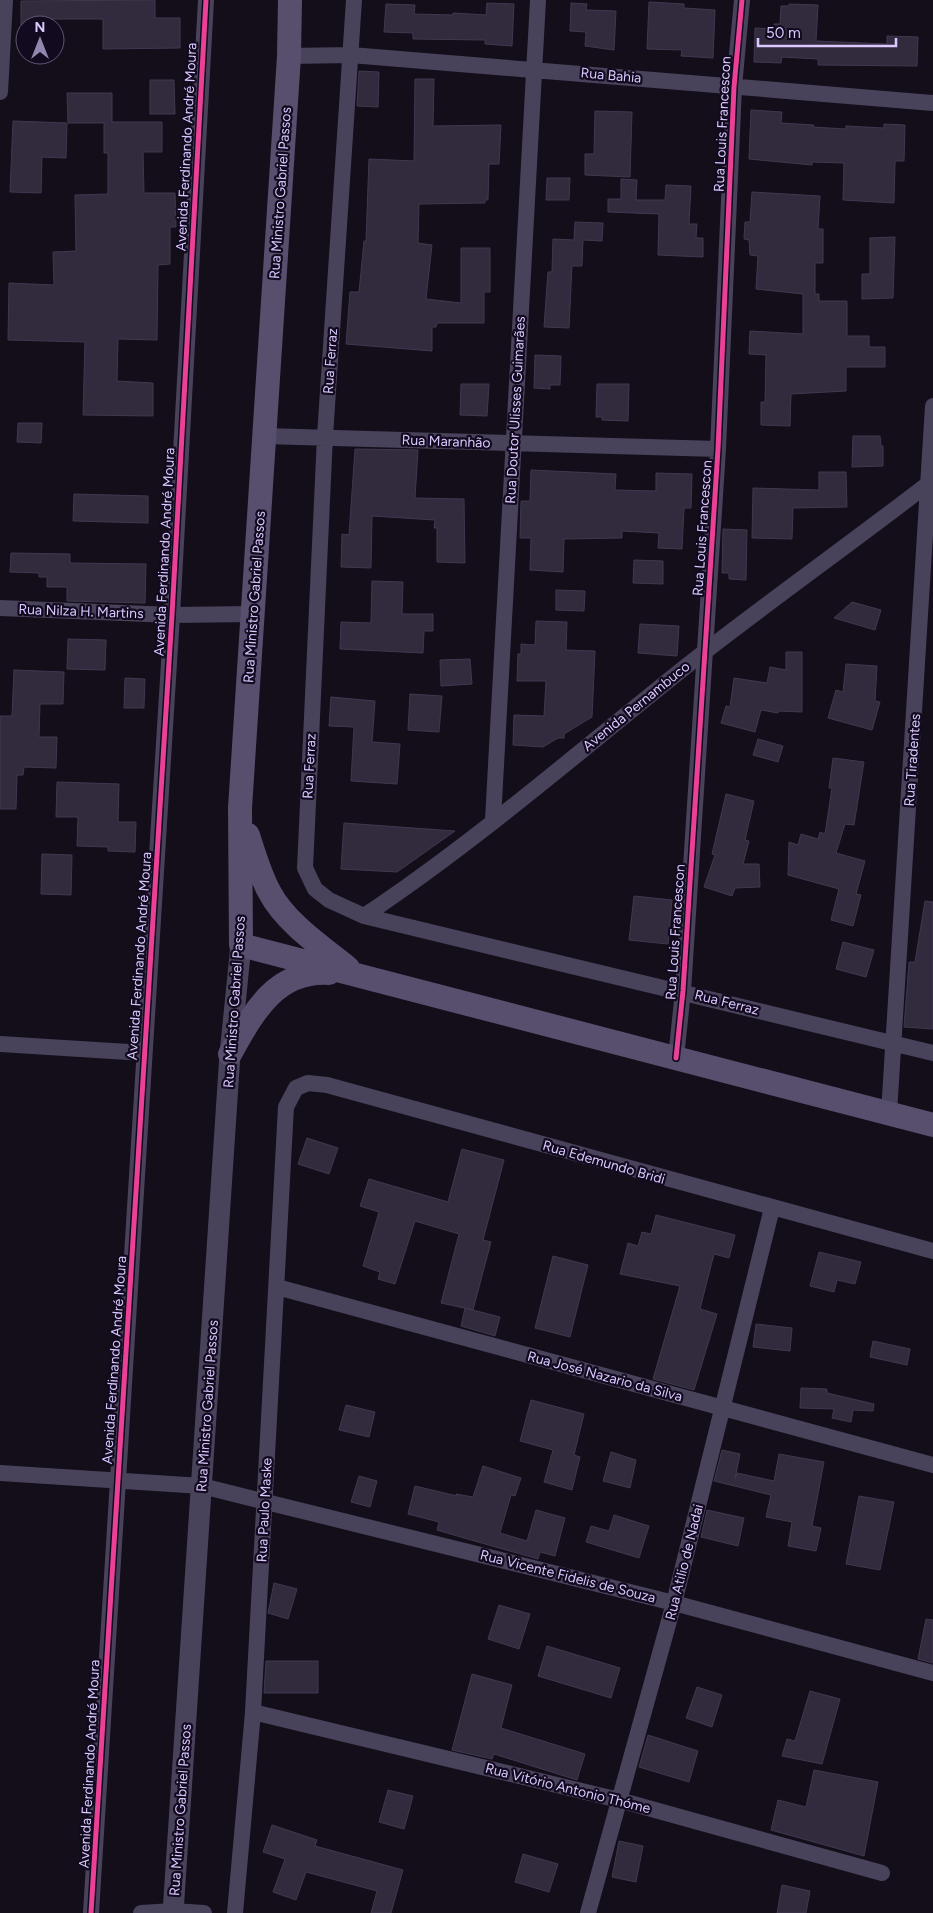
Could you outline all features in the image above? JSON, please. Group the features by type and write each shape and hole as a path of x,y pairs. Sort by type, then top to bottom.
{"main road":[{"name":"Rua Ministro Gabriel Passos","path":"241,945 240,808 289,56 290,0"},
{"path":"240,808 256,861 270,894 301,930 355,974"},
{"path":"241,945 933,1125"},
{"path":"230,1054 253,1012 279,985 312,972 355,974"}],"street":[{"path":"0,92 5,0"},
{"name":"Avenida Ferdinando André Moura","path":"91,1913 172,614 206,0"},
{"name":"Rua Ferraz","path":"354,0 325,436 305,868 315,889 329,900 364,916 683,991 933,1053"},
{"name":"Rua Doutor Ulisses Guimarães","path":"493,820 538,0"},
{"name":"Rua Louis Francescon","path":"676,1058 683,991 718,449 734,87 742,0"},
{"name":"Rua Bahia","path":"289,56 351,55 533,68 933,103"},
{"name":"Rua Tiradentes","path":"889,1114 931,481 933,406"},
{"name":"Rua Maranhão","path":"264,436 325,436 718,449"},
{"name":"Avenida Pernambuco","path":"364,916 394,896 705,652 931,481"},
{"name":"Rua Nilza H. Martins","path":"0,608 172,614 253,614"},
{"name":"Rua Ministro Gabriel Passos","path":"173,1912 230,1054 241,945"},
{"path":"0,1044 144,1053"},
{"name":"Rua Edemundo Bridi","path":"286,1107 296,1088 308,1083 327,1085 933,1251"},
{"name":"Rua Paulo Maske","path":"236,1913 253,1712 286,1107"},
{"name":"Rua Atilio de Nadai","path":"588,1913 674,1603 772,1208"},
{"name":"Rua José Nazario da Silva","path":"277,1287 933,1465"},
{"name":"Rua Vicente Fidelis de Souza","path":"0,1473 202,1486 674,1603 933,1672"},
{"name":"Rua Vitório Antonio Thóme","path":"253,1712 619,1800 882,1873"},
{"path":"141,1913 204,1913"}],"building":[{"path":"155,0 155,18 180,18 180,48 103,49 103,19 65,19 65,15 21,15 21,1"},
{"path":"649,2 684,4 684,8 715,10 713,58 681,56 682,50 647,49"},
{"path":"487,3 514,4 512,46 485,44 485,40 413,39 413,33 384,32 386,4 415,5 414,14 453,15 453,13 486,15"},
{"path":"571,3 587,4 586,10 616,11 614,50 585,46 586,32 570,31"},
{"path":"789,4 818,5 816,41 887,44 887,36 918,37 917,66 818,65 818,59 782,57 781,63 754,62 755,28 774,29 774,24 780,24 781,6 789,6"},
{"path":"359,71 379,72 378,107 357,106"},
{"path":"415,79 434,79 433,126 501,125 499,164 489,164 488,200 485,200 485,203 419,204 418,243 432,245 426,299 461,303 461,248 490,248 490,292 484,292 484,323 437,323 436,327 432,327 432,351 346,344 350,292 359,292 364,241 366,241 369,159 414,161"},
{"path":"150,80 174,80 175,114 150,114"},
{"path":"67,93 112,93 112,122 162,122 162,152 143,152 144,193 175,193 176,227 170,227 170,264 158,265 157,340 118,339 117,381 153,383 153,416 83,415 85,342 8,340 9,283 54,285 53,252 76,251 75,195 108,194 108,153 104,153 104,123 68,123"},
{"path":"751,110 782,112 781,123 814,125 813,127 846,129 846,126 884,128 884,124 905,125 904,161 895,161 894,203 843,200 844,163 812,162 812,165 749,159"},
{"path":"595,111 632,112 630,177 585,175 585,154 594,154"},
{"path":"13,121 67,123 66,158 42,157 41,193 10,192"},
{"path":"547,178 570,178 569,200 546,200"},
{"path":"621,179 637,180 636,200 665,200 666,185 691,186 689,224 697,224 696,238 703,238 703,257 658,255 659,214 608,212 608,199 621,199"},
{"path":"752,192 820,196 818,229 823,229 823,263 815,263 815,294 819,294 819,301 847,301 847,336 869,336 869,347 885,347 885,367 846,367 846,391 791,394 790,426 761,425 761,402 765,402 766,355 749,354 750,331 803,334 803,294 756,289 758,256 750,255 749,240 744,239 745,222 750,222"},
{"path":"575,222 603,223 602,241 583,240 582,266 572,266 569,328 544,327 548,272 552,272 553,239 574,240"},
{"path":"895,237 893,298 862,299 862,274 870,274 870,238"},
{"path":"535,355 561,356 560,385 550,385 550,389 534,388"},
{"path":"461,384 489,384 487,416 460,415"},
{"path":"597,384 629,384 628,421 602,420 602,417 596,417"},
{"path":"18,423 42,423 41,443 17,442"},
{"path":"853,436 880,436 881,446 883,446 883,466 852,467"},
{"path":"355,449 418,450 415,498 464,499 465,563 437,562 437,528 434,528 435,520 372,516 371,568 341,567 342,534 349,535"},
{"path":"531,470 616,474 615,490 656,491 656,473 692,474 691,508 684,508 682,549 658,548 659,533 622,531 622,538 564,539 563,572 530,570 531,538 520,538 521,501 530,501"},
{"path":"819,472 846,472 847,507 793,508 792,539 752,538 753,488 819,490"},
{"path":"74,494 148,496 148,523 73,521"},
{"path":"723,529 747,530 746,580 729,579 729,573 722,573"},
{"path":"11,553 70,554 70,563 146,564 145,603 67,601 67,587 47,587 47,577 39,577 39,573 10,572"},
{"path":"634,560 663,561 663,584 633,583"},
{"path":"372,581 403,582 402,614 433,614 433,631 424,631 423,653 340,649 341,622 371,623"},
{"path":"556,590 585,591 584,611 556,610"},
{"path":"852,602 881,610 875,630 834,618"},
{"path":"536,621 567,622 566,650 595,651 592,717 564,734 564,738 558,738 543,747 513,745 514,715 544,716 546,681 517,681 518,654 521,654 521,644 535,645"},
{"path":"640,624 679,626 677,656 638,653"},
{"path":"68,639 106,640 105,670 67,669"},
{"path":"786,652 802,652 802,712 779,711 778,713 761,710 755,732 721,723 726,706 730,707 734,678 767,683 770,667 786,670"},
{"path":"470,659 472,684 441,686 440,660"},
{"path":"846,664 877,666 875,701 880,702 872,730 828,718 836,690 843,692"},
{"path":"14,670 64,672 63,704 40,704 39,737 57,737 56,768 24,767 23,775 17,775 16,809 0,809 0,716 12,716"},
{"path":"125,678 145,679 144,708 124,708"},
{"path":"410,694 442,696 439,732 408,730"},
{"path":"331,697 375,701 372,742 400,744 397,784 351,781 354,727 329,726"},
{"path":"758,739 783,746 778,762 753,755"},
{"path":"833,758 864,762 854,825 845,824 836,853 865,861 856,894 861,895 853,926 831,920 839,889 788,875 789,842 798,845 801,834 818,839 820,832 825,834 832,788 829,788"},
{"path":"57,782 119,784 118,822 136,822 135,852 108,851 108,847 77,846 78,817 56,817"},
{"path":"726,794 754,801 745,840 749,841 743,864 759,864 760,887 735,888 732,896 704,887 715,855 712,854"},
{"path":"344,823 455,831 397,872 341,869"},
{"path":"42,854 72,855 71,895 41,894"},
{"path":"634,896 672,900 668,944 629,940"},
{"path":"925,901 933,902 933,1029 904,1027 909,962 915,962"},
{"path":"843,942 874,950 866,977 836,969"},
{"path":"307,1138 338,1148 329,1174 298,1164"},
{"path":"462,1149 504,1160 483,1240 491,1242 473,1310 441,1303 459,1234 415,1221 395,1284 378,1279 380,1272 363,1266 379,1212 360,1206 369,1179 448,1202"},
{"path":"656,1215 735,1235 729,1258 714,1254 700,1309 717,1314 694,1390 653,1379 680,1286 620,1274 628,1243 638,1246 642,1232 651,1234"},
{"path":"819,1252 861,1262 855,1284 837,1280 834,1292 810,1286"},
{"path":"553,1256 588,1265 570,1337 535,1328"},
{"path":"465,1308 500,1317 495,1336 461,1326"},
{"path":"756,1324 792,1328 790,1351 753,1347"},
{"path":"873,1341 910,1349 907,1365 870,1357"},
{"path":"801,1388 827,1389 827,1393 874,1404 873,1411 853,1410 851,1422 832,1418 834,1409 800,1408"},
{"path":"531,1400 584,1414 574,1455 580,1457 572,1490 544,1482 553,1450 520,1441"},
{"path":"346,1405 375,1412 369,1437 339,1430"},
{"path":"722,1450 740,1454 735,1479 737,1473 774,1481 779,1454 824,1462 812,1526 821,1528 816,1551 788,1546 792,1522 766,1517 771,1495 714,1481"},
{"path":"611,1452 636,1460 630,1488 603,1481"},
{"path":"483,1466 521,1478 515,1496 511,1495 500,1533 527,1541 536,1510 565,1518 555,1556 540,1552 538,1559 464,1538 437,1530 439,1522 408,1514 415,1486 457,1496 456,1494 473,1497"},
{"path":"359,1476 377,1481 370,1507 351,1502"},
{"path":"859,1496 894,1502 880,1570 846,1564"},
{"path":"707,1510 744,1518 738,1546 701,1537"},
{"path":"614,1515 649,1526 639,1558 586,1542 591,1526 609,1531"},
{"path":"274,1583 297,1589 288,1619 268,1613"},
{"path":"499,1605 530,1614 519,1649 488,1639"},
{"path":"926,1619 933,1620 933,1663 918,1659"},
{"path":"547,1646 620,1668 611,1698 538,1676"},
{"path":"266,1661 318,1661 318,1693 264,1693"},
{"path":"472,1674 512,1685 501,1728 585,1754 577,1780 494,1754 492,1759 452,1750"},
{"path":"697,1687 722,1695 712,1727 686,1718"},
{"path":"810,1691 840,1699 822,1764 782,1756 787,1739 795,1741"},
{"path":"648,1735 698,1751 689,1782 639,1767"},
{"path":"814,1770 878,1782 864,1856 771,1830 778,1800 806,1807"},
{"path":"388,1790 413,1796 404,1829 379,1822"},
{"path":"272,1825 317,1840 315,1846 403,1870 391,1913 371,1913 377,1891 306,1872 296,1900 273,1892 285,1859 263,1852"},
{"path":"619,1841 643,1846 636,1882 612,1877"},
{"path":"523,1854 558,1864 549,1892 515,1882"},
{"path":"782,1885 810,1891 806,1913 777,1913"}],"cycle path":[{"path":"91,1913 172,615 206,0"},
{"path":"676,1058 683,991 718,449 734,87 742,0"}]}
